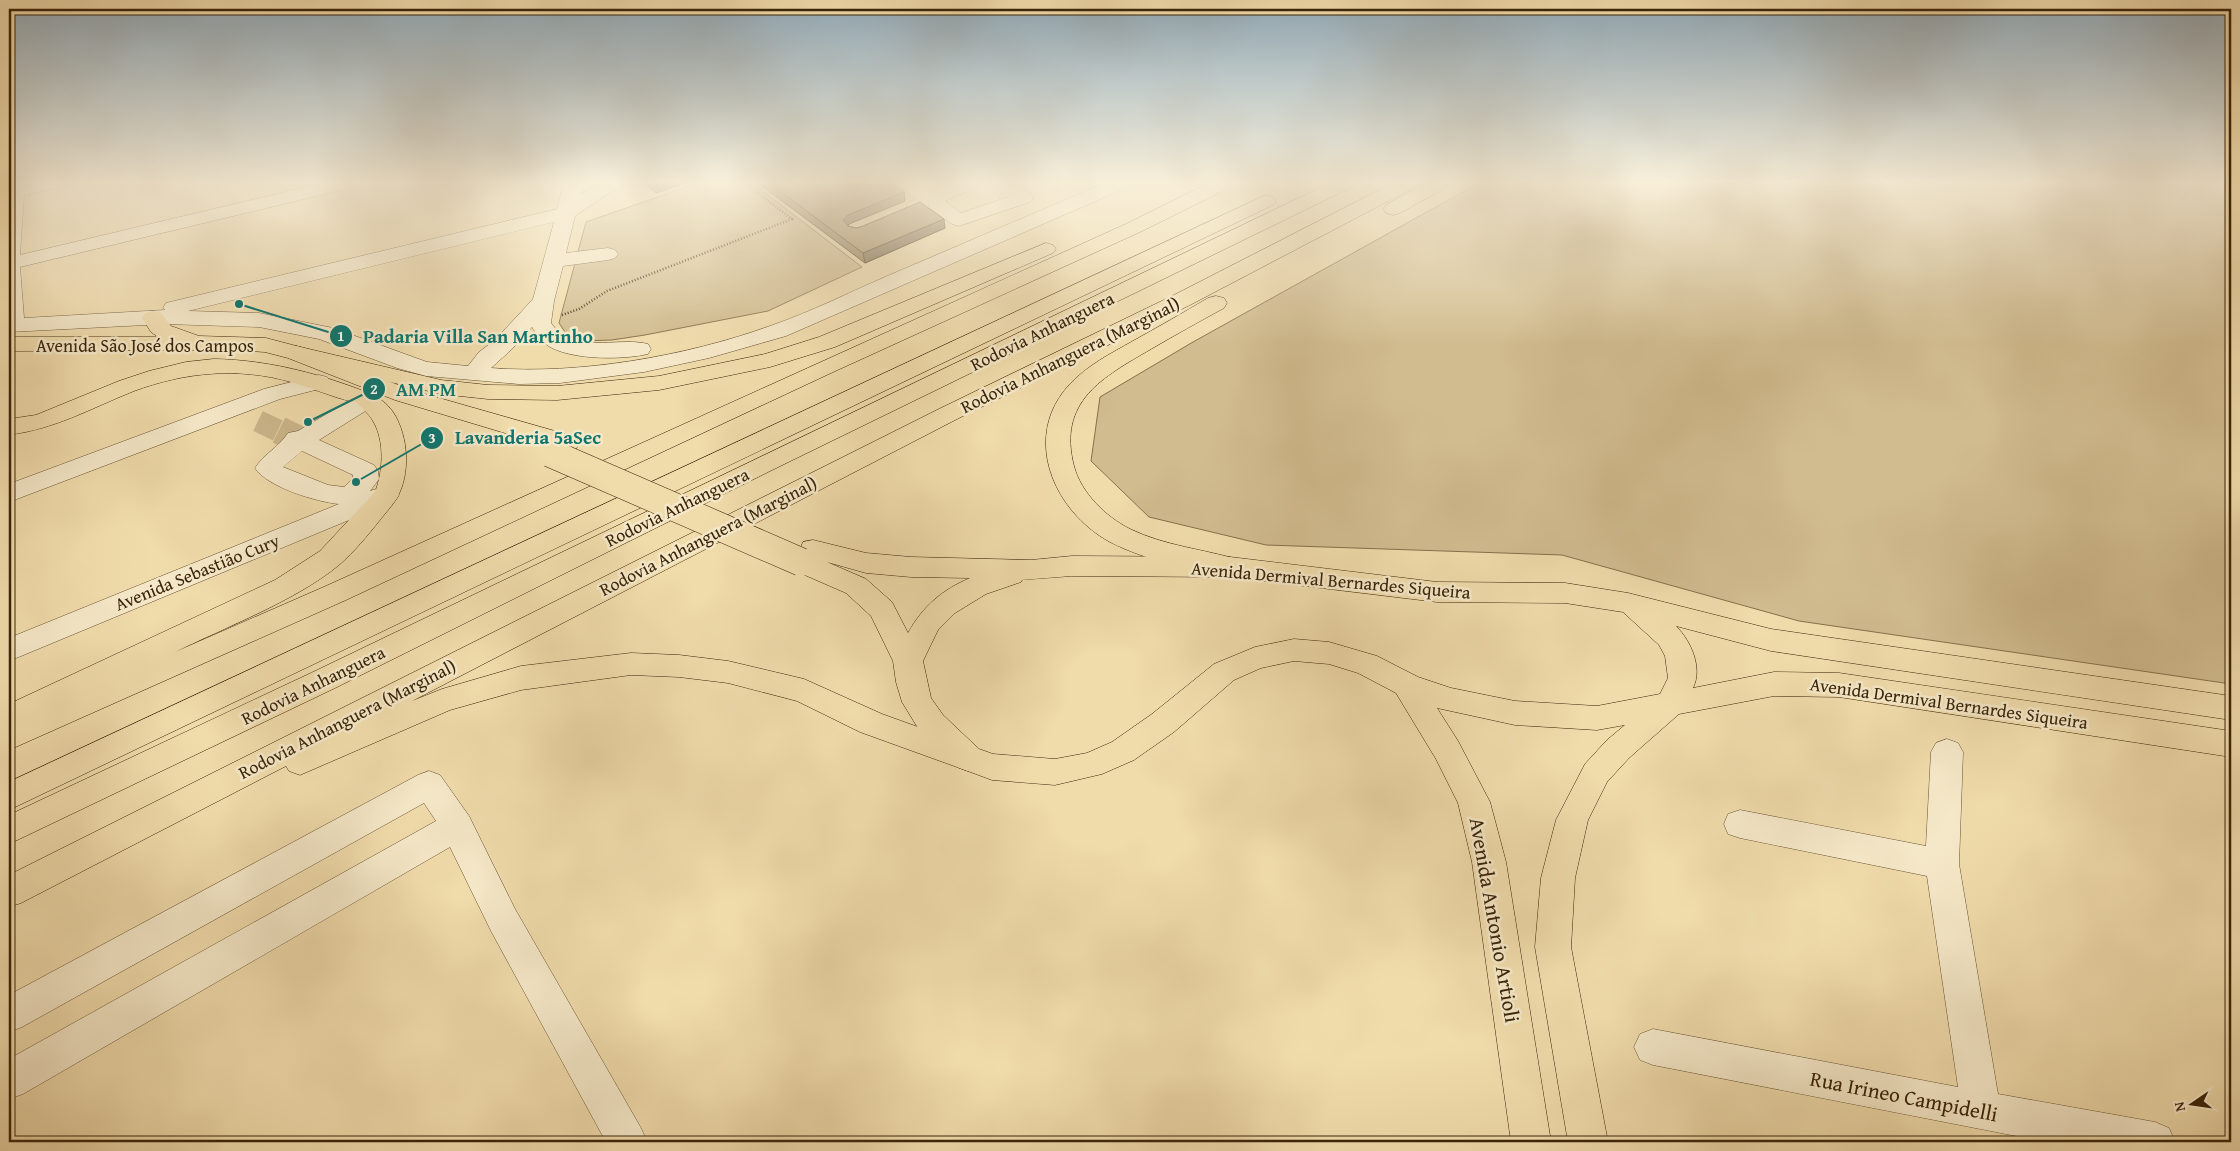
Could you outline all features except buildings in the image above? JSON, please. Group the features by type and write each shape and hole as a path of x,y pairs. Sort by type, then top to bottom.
{"main road":[{"path":"296,353 441,387 488,392 557,393 659,383 699,377 770,360 826,342 1076,237"},
{"path":"9,738 336,593 1112,237"},
{"name":"Rodovia Anhanguera","path":"9,797 1190,237"},
{"name":"Rodovia Anhanguera","path":"9,830 322,682 750,470 1234,237"},
{"name":"Rodovia Anhanguera (Marginal)","path":"9,892 950,413 1182,300 1304,237"},
{"path":"1230,567 1149,547 1108,528 1078,500 1061,472 1057,448 1061,422 1070,400 1085,382 1102,368 1341,237"},
{"path":"144,318 168,333 216,344"},
{"name":"Avenida São José dos Campos","path":"10,321 52,345 266,345 296,353 403,394 558,448 807,556"},
{"path":"9,362 52,345"},
{"name":"Avenida São José dos Campos","path":"9,426 41,421 130,386 173,372 207,366 242,365 269,368 319,382 430,421 517,442 558,448"},
{"path":"9,718 285,587 330,558 386,495 392,481 394,465 392,442 385,419 367,400"},
{"name":"Avenida Dermival Bernardes Siqueira","path":"807,556 912,567 1031,570 1081,566 1230,567 1437,592 1565,593 1628,603 1771,640 2231,708"},
{"name":"Avenida Dermival Bernardes Siqueira","path":"807,556 856,586 882,609 908,661 911,682 917,702 932,724 968,758 992,767 1055,772 1091,765 1123,751 1163,723 1224,672 1255,658 1294,650 1329,653 1357,662 1407,685 1449,700 1515,713 1597,718 1774,684 1804,683 1839,685 2231,744"},
{"path":"908,661 929,622 948,604 968,590 997,579 1031,570"},
{"path":"1588,1142 1553,947 1558,878 1572,820 1596,773 1618,749 1669,705 1683,678 1680,656 1669,637 1654,622 1628,603"},
{"path":"9,898 351,739 442,701 521,678 631,664 679,666 728,672 804,691 872,723 968,758"},
{"name":"Avenida Antonio Artioli","path":"1407,685 1447,750 1474,802 1489,862 1531,1142"}],"street":[{"path":"10,321 11,237"},
{"path":"10,263 121,237"},
{"path":"144,318 240,291 467,237"},
{"path":"561,237 542,308 540,323 544,332 550,339 572,348 640,349"},
{"name":"Avenida São José dos Campos","path":"10,321 230,318 276,322 325,333 426,369 478,369 640,349 707,337 771,318 948,237"},
{"name":"Avenida São José dos Campos","path":"478,369 519,378 560,376 644,365 701,353 778,331 997,237"},
{"path":"555,261 608,254"},
{"path":"230,318 240,291"},
{"path":"478,369 542,308"},
{"path":"242,365 252,370 257,378 249,413"},
{"path":"9,493 249,413 272,394 319,382"},
{"path":"299,440 367,400"},
{"name":"Avenida Sebastião Cury","path":"9,650 386,495"},
{"path":"1947,752 1942,864 1981,1111"},
{"path":"9,1014 429,784 457,826 503,920 627,1142"},
{"path":"1740,824 1942,864"},
{"path":"9,1080 457,826"},
{"name":"Rua Irineo Campidelli","path":"1653,1047 1981,1111 2155,1142"}],"path":[{"path":"542,308 571,313 607,291 746,237"}],"shaded area":[{"path":"582,237 822,237 862,267 768,311 645,335 612,340 583,341 567,335 559,323"},
{"path":"1382,237 2231,237 2231,684 1799,621 1562,555 1266,545 1149,517 1091,461 1100,397 1193,342"}],"tunnel":[{"path":"258,421 281,432"},
{"path":"279,430 297,439"}],"place":[{"name":"Padaria Villa San Martinho","path":"239,304"},
{"name":"AM PM","path":"308,422"},
{"name":"Lavanderia 5aSec","path":"356,482"}]}
